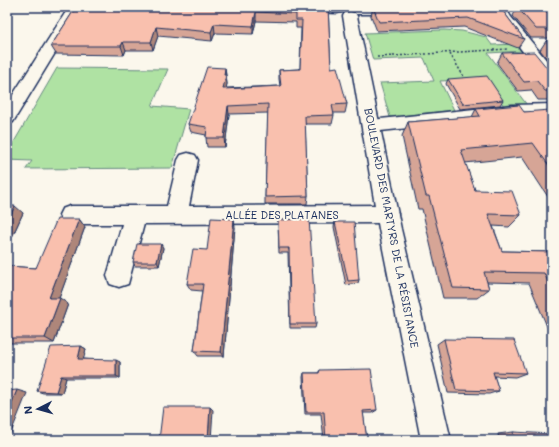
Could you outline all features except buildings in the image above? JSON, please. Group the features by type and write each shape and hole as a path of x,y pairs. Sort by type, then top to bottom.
{"street":[{"path":"7,118 76,7"},
{"path":"292,7 349,10 434,10 457,7"},
{"path":"498,8 519,11"},
{"path":"498,8 552,78"},
{"name":"BOULEVARD DES MARTYRS DE LA RÉSISTANCE","path":"349,10 372,126 387,214 436,440"},
{"path":"527,46 546,43"},
{"path":"372,126 512,111 552,110"},
{"path":"176,215 188,160"},
{"name":"ALLÉE DES PLATANES","path":"70,215 387,214"},
{"path":"119,276 136,215"}],"path":[{"path":"358,58 450,54 527,46"},
{"path":"450,54 466,81"}],"green space":[{"path":"444,30 462,31 486,37 492,45 517,44 523,51 488,53 527,105 504,106 485,79 440,81 454,110 390,117 380,83 434,81 424,58 373,60 365,33"},
{"path":"57,68 168,69 152,106 189,109 172,168 26,169 32,161 7,160 7,154"}]}
